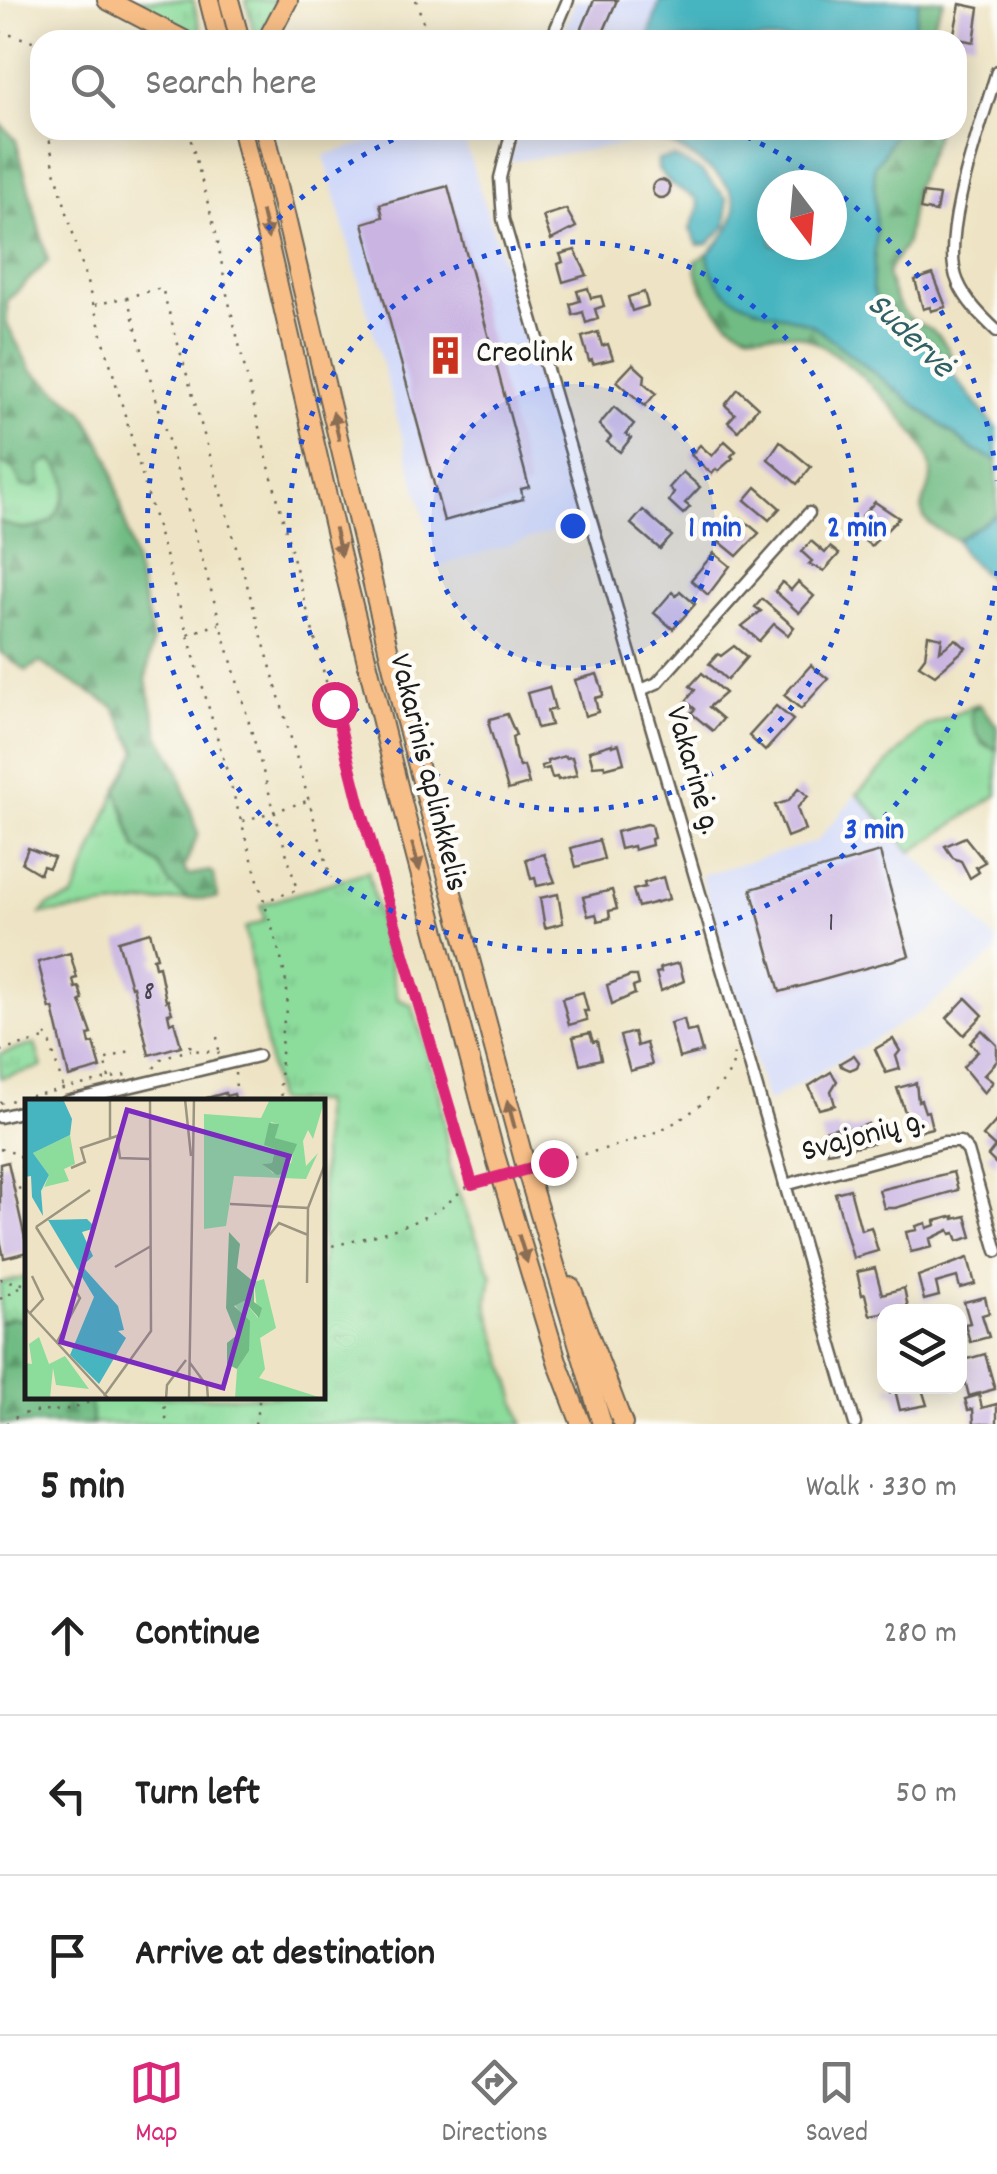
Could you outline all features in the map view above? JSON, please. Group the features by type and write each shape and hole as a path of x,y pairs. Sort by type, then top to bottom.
{"highway":[{"path":"107,0 165,30"},
{"path":"208,0 216,30"},
{"path":"229,0 237,30"},
{"path":"272,30 288,0"},
{"name":"Vakarinis aplinkkelis","path":"244,140 402,804 491,1139 558,1364 581,1424"},
{"name":"Vakarinis aplinkkelis","path":"266,140 407,726 548,1242 602,1424"},
{"path":"548,1242 571,1288 623,1424"},
{"path":"558,1364 568,1424"}],"street":[{"path":"554,30 568,0"},
{"path":"997,71 951,248 957,280 975,308 997,331"},
{"name":"Vakarinė g.","path":"510,140 500,178 502,220 856,1424"},
{"path":"641,690 657,683 809,512"},
{"path":"79,1099 258,1056"},
{"path":"0,1117 25,1111"},
{"name":"Svajonių g.","path":"785,1185 944,1142 960,1142 968,1151 997,1251"}],"path":[{"path":"416,0 426,30"},
{"path":"0,32 30,40"},
{"path":"50,140 289,997 287,1018 282,1025 282,1099"},
{"path":"191,140 262,440 344,748 472,1184"},
{"path":"94,305 162,288 331,878"},
{"path":"126,296 297,890 264,901"},
{"path":"188,634 220,624"},
{"path":"242,821 308,800"},
{"path":"0,1051 47,1036 64,1088"},
{"path":"205,1058 222,1054 217,1037"},
{"path":"325,1247 360,1240 438,1210 472,1184 658,1134 694,1112 730,1072 734,1064 731,1040"},
{"path":"170,1066 152,1070 163,1057 191,1048 219,1051"},
{"path":"109,1078 104,1060 135,1049"},
{"path":"234,1072 236,1089"},
{"path":"0,1103 138,1073"},
{"path":"0,1150 25,1156"},
{"path":"19,1154 25,1178"},
{"path":"18,1188 25,1186"},
{"path":"0,1280 25,1285"},
{"path":"0,1299 25,1286"},
{"path":"6,1424 37,1409 63,1410 95,1399"},
{"path":"163,1399 167,1424"},
{"path":"256,1424 260,1399"}],"shaded area":[{"path":"576,0 660,0 651,30 563,30"},
{"path":"376,140 464,140 585,522 438,566 324,155"},
{"path":"517,140 648,141 507,162"},
{"path":"857,794 997,941 997,952 924,1010 767,1103 701,875 816,842"}],"green space":[{"path":"126,0 193,0 200,30 179,30"},
{"path":"246,0 279,0 264,30 254,30"},
{"path":"919,0 944,0 933,30 914,30"},
{"path":"0,123 16,140 48,261 7,301 7,324 31,370 83,411 110,460 153,640 146,680 159,735 177,766 198,834 184,868 188,875 210,871 214,874 217,898 187,899 169,883 159,865 136,848 117,790 137,751 114,707 39,662 27,671 0,652 0,522 28,529 44,525 57,514 66,485 64,475 52,460 39,465 42,483 32,487 22,486 13,468 0,463"},
{"path":"890,140 934,140 915,188 906,244 887,273 904,312 934,332 946,346 953,363 951,372 942,355 924,337 898,323 879,305 872,288 876,234 874,166"},
{"path":"708,253 712,272 733,297 814,326 974,451 997,461 997,514 957,540 926,520 922,511 931,471 921,443 903,418 880,393 819,344 795,334 748,332 729,321 700,282 696,261"},
{"path":"52,460 66,481 56,517 29,528 0,522 0,463 13,467"},
{"path":"979,704 972,712 982,744 997,750 997,795 912,852 857,794 924,727"},
{"path":"979,704 997,726 997,750 985,744 975,731 971,712"},
{"path":"117,790 136,848 159,865 169,883 187,899 41,914 49,905 73,898"},
{"path":"368,871 398,999 412,1005 440,1095 451,1175 492,1276 487,1304 523,1424 92,1424 90,1399 325,1399 325,1099 276,1099 245,928 265,920 261,905"},
{"path":"35,1044 42,1067 0,1078 0,1054"},
{"path":"25,1277 25,1321 11,1318 0,1323 0,1283"},
{"path":"11,1318 25,1321 25,1399 90,1399 92,1424 0,1424 0,1323"}],"water":[{"path":"660,0 919,0 914,30 651,30"},
{"name":"Sudervė","path":"653,140 890,140 874,166 876,234 872,288 879,305 942,355 997,429 997,461 975,451 814,326 747,304 721,287 712,272 708,253 734,218 733,197 718,176 674,146"},
{"path":"673,157 701,171 727,199 727,225 708,244 698,245 690,229 699,208 696,198 671,184 658,169 658,160"},
{"path":"997,514 997,587 963,553 957,540"}],"building":[{"path":"594,0 617,0 604,30 581,30"},
{"path":"960,4 979,8 974,42 967,41 967,30 955,30"},
{"path":"661,180 668,182 668,196 661,198 654,196 652,189 654,182"},
{"name":"Creolink","path":"448,186 529,487 521,489 523,499 444,521 363,223 383,217 380,204"},
{"path":"923,193 939,195 936,212 920,209"},
{"path":"566,209 576,227 551,240 543,216"},
{"path":"575,250 587,275 563,282 558,264 563,262 560,254"},
{"path":"933,274 946,307 931,311 930,307 923,309 915,280"},
{"path":"588,288 591,298 601,296 604,306 595,309 598,319 586,323 583,312 573,315 570,304 580,301 577,291"},
{"path":"644,292 648,306 632,311 628,297"},
{"path":"598,332 602,346 608,344 613,359 593,364 582,337"},
{"path":"633,364 645,375 644,383 656,393 645,406 617,381"},
{"path":"738,389 758,407 738,431 728,422 735,414 725,405"},
{"path":"614,407 634,424 626,434 631,438 620,452 607,442 611,437 599,425"},
{"path":"725,441 736,451 712,474 691,455 700,445 712,456"},
{"path":"780,441 811,467 797,484 768,459"},
{"path":"683,472 700,487 685,503 690,507 683,514 669,501 674,493 669,488"},
{"path":"756,487 780,508 769,520 745,500"},
{"path":"875,502 899,518 871,546 859,536 868,525 862,516"},
{"path":"643,510 672,536 660,549 631,524"},
{"path":"741,518 759,533 737,556 720,542"},
{"path":"811,541 825,553 830,547 839,554 824,571 809,564 812,561 802,552"},
{"path":"714,553 730,566 708,595 691,580"},
{"path":"782,582 791,590 798,582 814,596 799,613 775,591"},
{"path":"680,591 695,604 673,629 654,613 672,592 676,596"},
{"path":"762,599 794,627 788,635 774,624 759,641 742,626 761,611 755,607"},
{"path":"928,635 942,638 940,651 956,639 966,648 935,675 919,665 925,657"},
{"path":"734,646 747,657 727,680 709,664"},
{"path":"811,665 828,679 801,709 784,695"},
{"path":"702,673 725,693 709,707 723,719 713,731 691,713 695,709 686,701 695,690 690,686"},
{"path":"597,674 603,696 595,698 598,712 585,716 575,680"},
{"path":"549,687 555,709 547,711 551,725 537,728 527,693"},
{"path":"776,706 793,720 765,751 749,736"},
{"path":"507,714 516,735 512,737 516,759 520,767 524,766 529,784 508,790 489,725 490,719"},
{"path":"619,744 624,763 605,768 593,766 589,751"},
{"path":"572,757 577,775 558,780 552,778 549,768 542,770 547,761"},
{"path":"799,788 808,796 797,808 805,830 787,837 775,805 788,801"},
{"path":"651,825 652,845 620,849 616,832"},
{"path":"965,837 985,862 976,867 979,872 970,878 961,861 953,858 945,846"},
{"path":"599,840 604,859 576,867 571,848"},
{"path":"28,848 54,858 49,868 43,866 40,874 22,863"},
{"path":"880,852 909,956 780,992 751,889"},
{"path":"544,854 555,882 537,886 526,859"},
{"path":"663,877 669,899 638,907 633,890"},
{"path":"612,890 617,909 609,911 610,918 598,921 596,914 588,916 583,897"},
{"path":"558,894 563,923 545,928 540,898"},
{"path":"150,932 157,957 153,958 155,967 159,966 172,1013 168,1014 170,1023 174,1021 181,1046 149,1055 118,941"},
{"path":"70,953 77,978 73,979 75,988 79,987 92,1034 88,1035 90,1044 94,1043 101,1068 69,1077 38,962"},
{"path":"679,963 684,981 661,991 656,973"},
{"path":"637,976 635,994 612,1004 607,985"},
{"path":"583,992 587,1020 569,1025 562,998"},
{"path":"966,998 983,1015 964,1035 947,1018"},
{"path":"684,1019 687,1032 696,1030 702,1052 679,1058 670,1023"},
{"path":"982,1030 997,1045 997,1061 984,1075 993,1082 984,1093 963,1067 978,1051 970,1043"},
{"path":"634,1032 637,1046 646,1043 652,1065 630,1071 620,1036"},
{"path":"590,1033 593,1042 597,1041 601,1059 580,1064 573,1037"},
{"path":"893,1039 900,1051 896,1056 900,1069 886,1073 875,1049"},
{"path":"854,1055 859,1062 857,1067 850,1070 841,1066 840,1063"},
{"path":"831,1072 837,1081 831,1091 835,1105 819,1109 809,1086"},
{"path":"916,1083 918,1101 928,1111 932,1128 912,1133 897,1088"},
{"path":"225,1093 234,1094 235,1099 207,1099"},
{"path":"997,1120 997,1165 988,1156 995,1147 983,1136"},
{"path":"868,1124 874,1143 827,1152 821,1132 838,1127 839,1131 851,1131"},
{"path":"8,1162 25,1238 25,1253 4,1258 0,1239 0,1164"},
{"path":"953,1172 958,1190 884,1208 879,1190"},
{"path":"850,1189 861,1230 871,1227 878,1251 853,1258 835,1193"},
{"path":"954,1216 966,1216 972,1237 958,1241 949,1230 930,1239 932,1247 911,1252 906,1232"},
{"path":"968,1258 975,1284 960,1288 957,1277 936,1283 939,1296 924,1300 918,1276"},
{"path":"875,1268 882,1294 904,1288 907,1304 877,1304 877,1314 870,1315 857,1272"},
{"path":"985,1297 989,1313 982,1315 989,1337 970,1342 964,1302"},
{"path":"985,1354 995,1389 969,1396 967,1359"},
{"path":"896,1394 924,1394 927,1405 900,1410"},
{"path":"979,1395 982,1408 997,1404 997,1424 974,1424 973,1409 968,1410 965,1399"}],"place":[{"name":"Creolink","path":"446,355"}],"route":[{"path":"334,704 360,806 472,1184 553,1162"}]}
